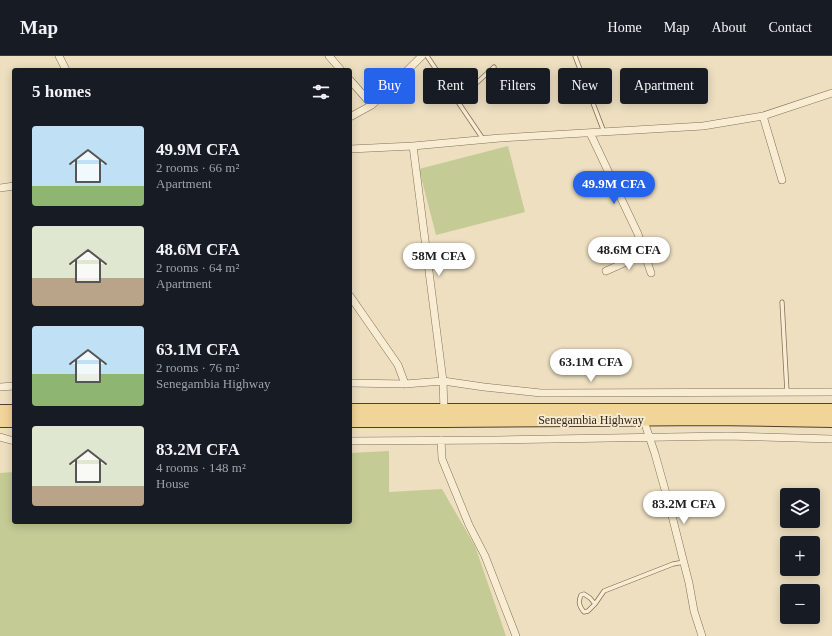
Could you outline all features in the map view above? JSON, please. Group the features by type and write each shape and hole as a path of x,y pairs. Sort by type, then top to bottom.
{"main road":[{"name":"Senegambia Highway","path":"352,410 832,410"},
{"path":"0,411 12,411"},
{"name":"Senegambia Highway","path":"352,421 714,419 832,421"},
{"path":"0,421 12,421"}],"street":[{"path":"59,56 65,68"},
{"path":"329,56 339,68"},
{"path":"352,116 372,105 422,56"},
{"path":"352,82 372,105"},
{"path":"352,149 413,146 500,138 703,126 763,116 832,93"},
{"path":"763,116 782,180"},
{"path":"590,133 638,234 650,273"},
{"path":"413,146 442,381 444,411"},
{"path":"0,188 12,186"},
{"path":"606,271 644,254"},
{"path":"352,299 398,365 404,384"},
{"path":"352,383 404,384 442,381 542,393 832,392"},
{"path":"0,387 12,386"},
{"path":"644,420 690,583 694,611 702,636"},
{"path":"352,441 727,436 832,439"},
{"path":"0,438 12,441"},
{"path":"441,440 442,459 469,526 485,556 516,636"}],"lane":[{"path":"427,56 435,68"},
{"path":"575,56 604,132"},
{"path":"478,82 494,67"},
{"path":"461,104 484,140"},
{"path":"782,302 787,392"},
{"path":"595,604 584,594 581,595 579,601 580,607 584,612 588,611 595,604 604,591 673,564 684,562"}],"green space":[{"path":"508,146 525,212 436,235 419,169"},
{"path":"389,451 389,492 442,489 475,546 506,636 0,636 0,473 12,472 12,524 352,524 352,453"}]}
